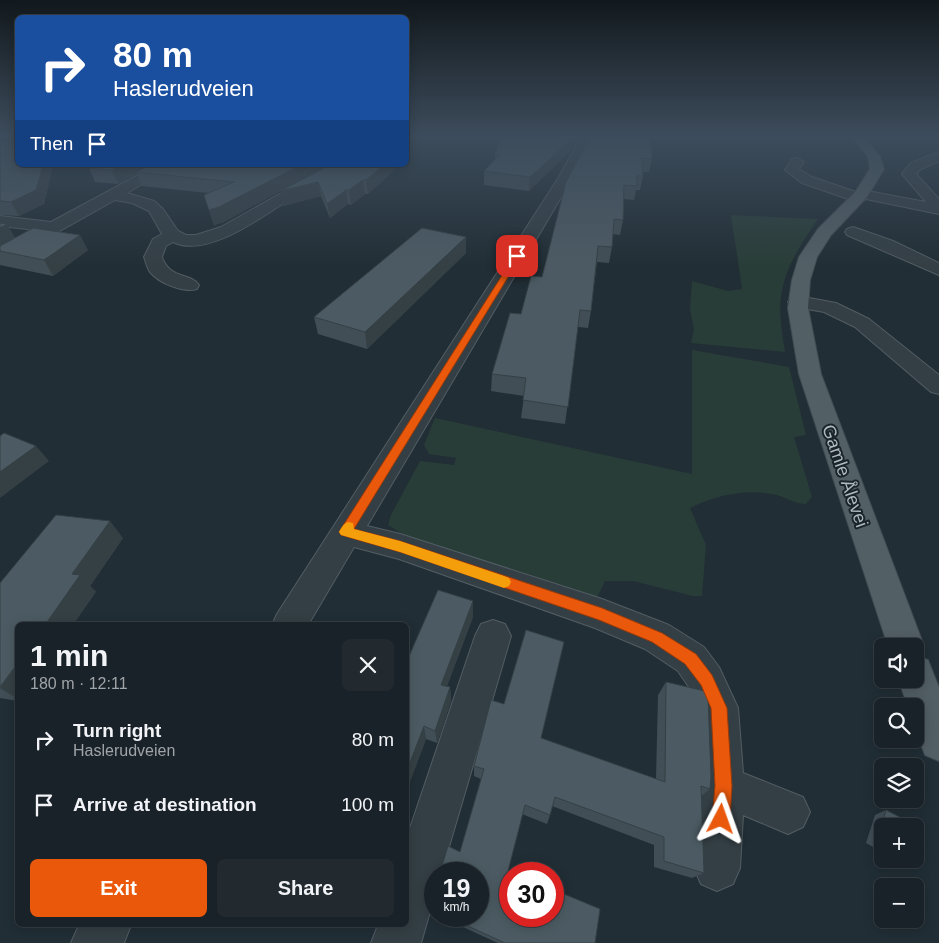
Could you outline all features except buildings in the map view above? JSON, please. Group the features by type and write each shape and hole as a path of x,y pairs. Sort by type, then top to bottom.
{"main road":[{"name":"Gamle Ålevei","path":"871,179 861,196 824,232 808,257 801,280 798,302 810,374 903,638"},
{"path":"920,688 939,741"}],"street":[{"path":"0,257 141,179"},
{"path":"113,194 138,200 153,208 157,211 172,235 182,240 196,240 212,237 232,229 282,198 318,179"},
{"path":"292,622 345,532 455,359 565,179"},
{"path":"806,179 861,196 938,208"},
{"path":"913,179 931,195 938,208"},
{"path":"0,222 52,227"},
{"path":"853,232 887,245 939,270"},
{"path":"172,235 159,243 153,257 157,269 172,279 190,285"},
{"path":"798,302 829,307 862,323 939,387"},
{"path":"345,532 400,547 602,615 657,637 691,659 706,680 719,708 723,786 717,868"},
{"path":"409,901 493,636"},
{"path":"723,786 788,812"},
{"path":"96,943 106,927"},
{"path":"396,943 401,927"}],"green space":[{"path":"731,215 818,219 796,253 784,281 780,314 785,352 691,343 694,329 690,309 692,281 728,291 742,289"},
{"path":"692,350 789,367 806,435 794,437 812,497 806,504 802,504 777,495 755,492 743,493 721,496 690,508 706,545 702,596 693,596 633,581 605,581 596,600 416,543 388,525 391,515 420,461 454,465 456,458 429,454 424,445 435,418 692,474"}],"slow traffic":[{"path":"348,527 345,532 400,547 504,582"}],"route":[{"path":"517,256 450,368 345,532 400,547 602,615 657,637 691,659 706,680 719,708 723,786 721,819"}]}
